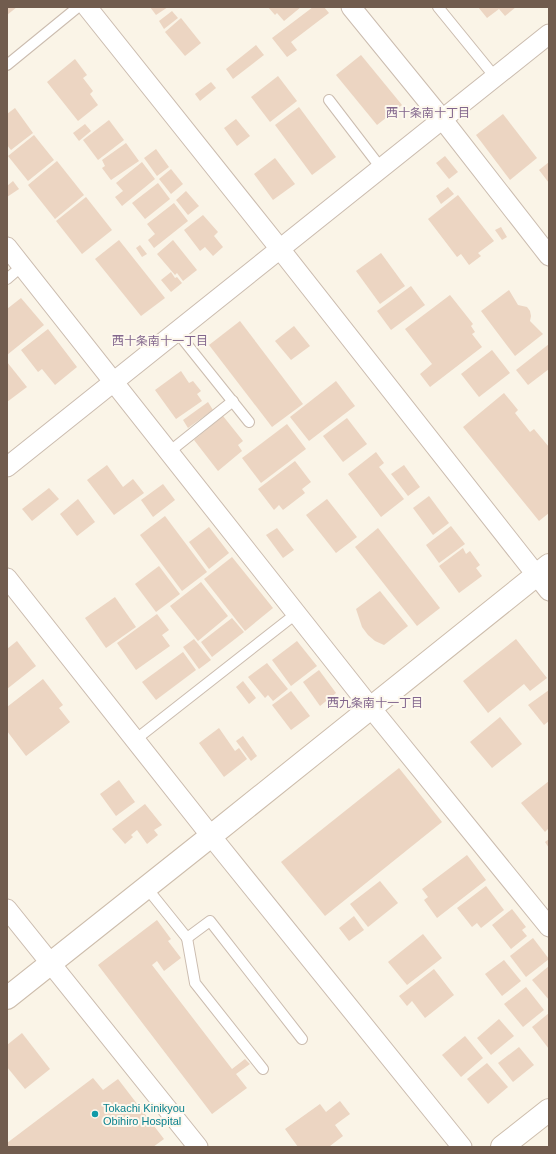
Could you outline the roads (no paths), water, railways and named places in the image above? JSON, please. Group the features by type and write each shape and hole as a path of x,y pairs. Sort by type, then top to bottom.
{"street":[{"path":"7,998 50,962 371,708 545,577 87,7"},
{"path":"351,7 443,120 549,256"},
{"path":"7,467 549,34"},
{"path":"7,247 371,708 549,927"},
{"path":"7,578 211,836 462,1147"},
{"path":"7,909 198,1147"},
{"path":"502,1147 549,1110"}],"lane":[{"path":"7,65 78,7"},
{"path":"438,7 495,77"},
{"path":"329,100 382,168"},
{"path":"7,279 22,266"},
{"path":"177,332 249,422"},
{"path":"169,452 233,401"},
{"path":"135,740 297,613"},
{"path":"146,887 186,938 195,983 263,1069"},
{"path":"186,938 210,921 302,1039"}],"place":[{"name":"Tokachi Kinikyou Obihiro Hospital","path":"95,1114"}],"district":[{"name":"西十条南十丁目","path":"428,113"},
{"name":"西十条南十一丁目","path":"160,341"},
{"name":"西九条南十一丁目","path":"375,703"}]}
